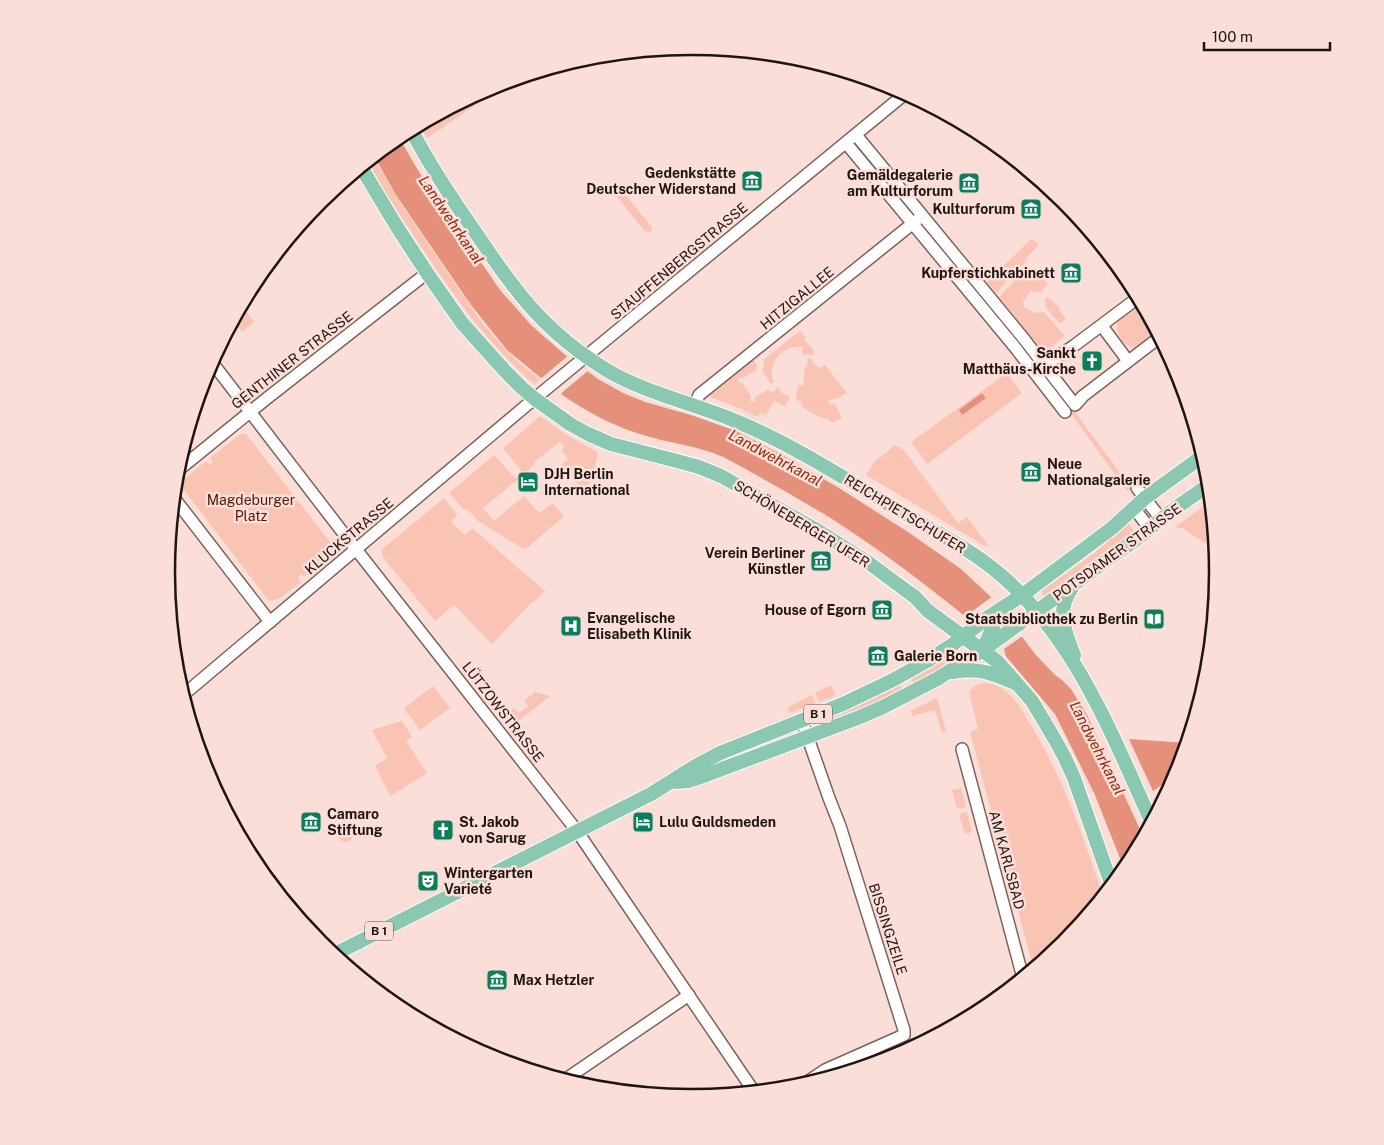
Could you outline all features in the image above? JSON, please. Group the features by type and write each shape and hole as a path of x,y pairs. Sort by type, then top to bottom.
{"main road":[{"name":"REICHPIETSCHUFER","path":"414,136 462,214 511,284 531,308 584,359 633,384 660,395 695,405 789,446 978,558 1003,577 1010,603 1037,612 1083,677 1148,815"},
{"name":"SCHÖNEBERGER UFER","path":"364,172 427,273 462,323 510,376 535,399 575,426 599,439 699,467 721,476 756,495 815,528 869,563 912,594 928,611 963,637 987,645 1042,716 1065,758 1074,778 1109,879"},
{"name":"POTSDAMER STRASSE","path":"1010,603 1112,528 1134,508 1141,493 1197,459"},
{"name":"POTSDAMER STRASSE","path":"987,645 1037,612 1203,489"},
{"path":"1076,583 1065,600 1062,618 1064,630 1083,677"},
{"name":"B 1","path":"340,951 670,783 720,753 852,700 897,678 927,661 1010,603"},
{"path":"987,645 1010,603"},
{"name":"B 1","path":"670,783 688,781 706,775 883,707 948,673 987,645"},
{"path":"948,673 968,670 982,671 1016,684"}],"street":[{"name":"STAUFFENBERGSTRASSE","path":"547,389 900,98"},
{"path":"856,135 997,306 1075,405 1083,396 1154,341"},
{"path":"846,143 1014,346 1064,412"},
{"name":"HITZIGALLEE","path":"695,405 699,395 922,216"},
{"name":"GENTHINER STRASSE","path":"186,464 427,273"},
{"path":"1034,373 1102,326 1133,302"},
{"path":"1102,326 1128,361"},
{"name":"LÜTZOWSTRASSE","path":"216,369 577,831 751,1087"},
{"name":"KLUCKSTRASSE","path":"188,691 547,389"},
{"path":"1141,493 1161,519"},
{"path":"179,505 270,622"},
{"path":"1134,508 1150,529"},
{"name":"BISSINGZEILE","path":"802,720 840,826 904,1030 904,1035 820,1074"},
{"name":"AM KARLSBAD","path":"962,748 1021,971"},
{"path":"571,1075 689,995"}],"green space":[{"path":"486,98 486,98 427,138 423,130"},
{"path":"376,163 401,204 482,323 506,350 540,379 534,384 489,339 448,287 371,167"},
{"path":"613,184 618,186 652,227 652,231 644,230 612,191 611,187"},
{"path":"1032,238 1039,245 996,293 987,282"},
{"path":"1028,266 1048,284 1041,292 1031,290 1023,302 1024,307 1035,313 1044,312 1065,336 1044,352 999,297"},
{"path":"1048,297 1060,308 1059,310 1066,318 1060,324 1045,306 1045,299"},
{"path":"1135,306 1153,338 1138,348 1126,345 1120,337 1117,327 1119,318"},
{"path":"246,311 254,322 242,332 238,326"},
{"path":"800,331 814,351 813,355 802,354 803,347 795,347 782,352 774,362 772,376 774,383 770,383 762,370 764,368 763,360"},
{"path":"808,358 812,359 812,362 820,368 825,365 847,393 828,401 830,405 835,404 842,418 832,423 828,419 818,416 801,406 802,403 796,399 798,385 803,385"},
{"path":"753,359 757,365 756,370 738,379 738,382 742,383 751,396 751,402 755,402 755,397 767,390 773,392 777,387 782,393 790,397 785,407 774,400 766,415 760,413 758,417 712,398 710,395"},
{"path":"1007,373 1022,393 927,464 911,442"},
{"path":"1072,411 1075,412 1131,488 1127,491 1072,415"},
{"path":"540,416 562,432 598,453 592,480 583,490 560,466 568,459 561,450 564,447 560,442 534,462 535,464 524,474 503,448"},
{"name":"Magdeburger Platz","path":"242,433 246,434 334,547 330,550 328,558 304,577 302,574 298,577 301,582 279,599 269,601 182,487 183,480 205,462 208,462 210,465 213,462 211,457"},
{"path":"895,445 903,449 958,523 967,517 988,545 985,546 866,475 875,461"},
{"path":"494,455 518,479 483,508 494,521 524,496 539,513 553,503 563,515 562,518 526,549 478,521 467,509 464,510 449,493"},
{"path":"444,498 457,515 451,522 465,535 472,528 545,591 492,644 454,605 435,621 382,556 382,549"},
{"path":"1205,505 1208,545 1184,529 1175,527"},
{"path":"1128,523 1135,532 1045,597 1041,591 1093,554"},
{"path":"954,649 963,655 914,684 910,676"},
{"path":"899,683 903,690 868,707 820,725 818,720"},
{"path":"982,683 998,686 1011,696 1021,709 1062,785 1101,891 1081,914 1032,963 970,732 978,729 969,692 973,687"},
{"path":"831,685 836,695 819,702 815,693"},
{"path":"433,686 450,708 420,730 404,708"},
{"path":"535,692 550,696 515,724 507,714 514,708 519,713 528,706 524,701"},
{"path":"812,695 816,703 790,713 787,708"},
{"path":"937,698 946,732 942,733 935,710 912,716 911,711"},
{"path":"402,721 412,737 406,741 427,773 390,796 375,766 387,758 372,730"},
{"path":"791,730 794,735 708,768 707,766"},
{"path":"961,788 966,807 960,809 960,807 957,808 952,790"},
{"path":"967,812 972,832 965,834 959,815"},
{"path":"343,828 349,828 353,835 349,842 343,842 339,838 339,832"},
{"path":"904,1043 891,1051 890,1048"}],"water":[{"name":"Landwehrkanal","path":"402,143 419,172 500,290 531,325 564,354 598,379 623,393 645,402 691,415 736,431 782,455 839,488 908,532 961,569 1010,618 1035,654 1071,689 1087,715 1140,830 1121,861 1095,795 1055,714 980,626 973,623 866,542 829,517 783,490 714,453 626,429 603,419 561,394 563,391 545,376 541,378 507,350 471,305 396,195 377,162"},
{"path":"982,393 986,398 962,415 959,410"},
{"path":"1129,739 1181,743 1164,783 1153,791"}],"pier":[{"path":"569,355 589,370 559,395 560,391 544,379 539,380"},
{"path":"993,596 1012,616 1024,635 1004,649 1006,657 1004,658 979,628 963,618"}],"place":[{"name":"Gedenkstätte Deutscher Widerstand","path":"752,181"},
{"name":"Gemäldegalerie am Kulturforum","path":"969,183"},
{"name":"Kulturforum","path":"1031,209"},
{"name":"Kupferstichkabinett","path":"1071,273"},
{"name":"Sankt Matthäus-Kirche","path":"1092,361"},
{"name":"Neue Nationalgalerie","path":"1031,472"},
{"name":"DJH Berlin International","path":"528,482"},
{"name":"Verein Berliner Künstler","path":"821,561"},
{"name":"House of Egorn","path":"882,610"},
{"name":"Staatsbibliothek zu Berlin","path":"1154,619"},
{"name":"Evangelische Elisabeth Klinik","path":"571,626"},
{"name":"Galerie Born","path":"878,656"},
{"name":"Camaro Stiftung","path":"311,822"},
{"name":"Lulu Guldsmeden","path":"643,822"},
{"name":"St. Jakob von Sarug","path":"443,830"},
{"name":"Wintergarten Varieté","path":"428,881"},
{"name":"Max Hetzler","path":"497,980"}]}
